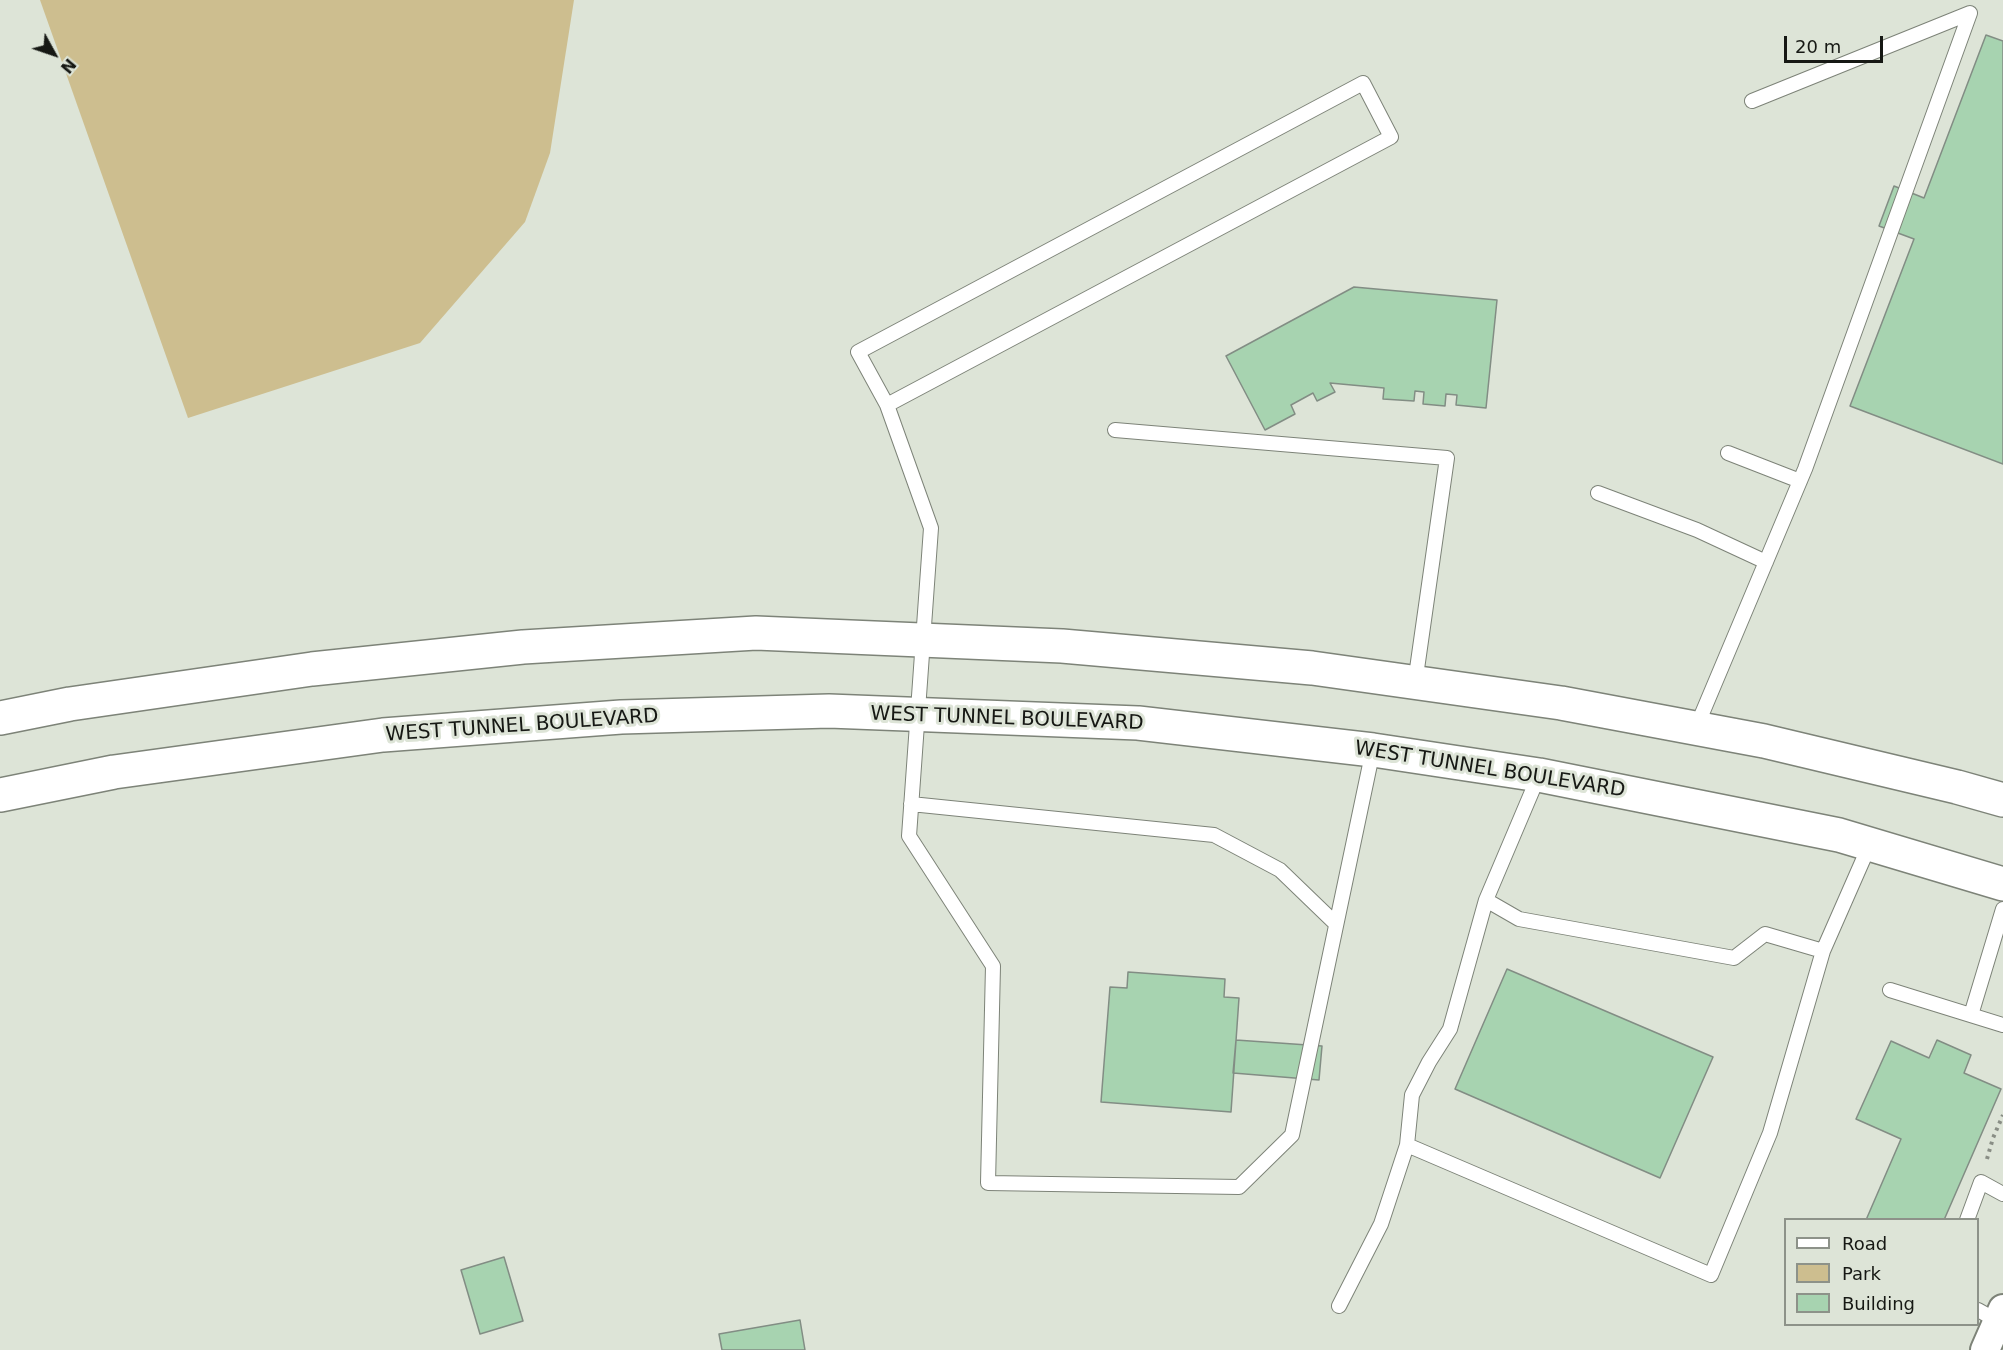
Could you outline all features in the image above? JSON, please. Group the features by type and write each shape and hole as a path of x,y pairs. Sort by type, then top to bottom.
{"main road":[{"path":"0,718 70,704 312,669 523,647 756,633 1062,646 1312,668 1561,703 1696,728 1764,741 2003,800"},
{"name":"WEST TUNNEL BOULEVARD","path":"0,795 114,772 383,735 621,717 829,711 1138,723 1373,750 1539,775 1839,835 2003,884"}],"street":[{"path":"1985,1350 1995,1316"}],"lane":[{"path":"1696,728 1800,482 1970,13 1752,101"},
{"path":"887,405 1391,136 1363,83 858,351 887,405 931,528 909,836 993,966 988,1183 1239,1187 1292,1135 1373,750"},
{"path":"1115,430 1447,458 1415,683"},
{"path":"1728,453 1800,482"},
{"path":"1598,493 1697,530 1766,562"},
{"path":"1339,1306 1381,1224 1407,1145 1413,1095 1429,1062 1450,1029 1486,900 1539,775"},
{"path":"911,804 1214,835 1280,870 1336,924"},
{"path":"1407,1145 1711,1275 1770,1133 1823,951 1870,844"},
{"path":"1486,900 1519,919 1734,958 1765,934 1823,951"},
{"path":"1971,1015 2003,909"},
{"path":"1890,990 2003,1025"},
{"path":"1968,1218 1981,1182 2003,1194"}],"path":[{"path":"1981,1182 1993,1138 2003,1115"}],"green space":[{"path":"40,0 574,0 550,153 525,222 420,343 188,418"}],"building":[{"path":"1986,35 2003,41 2003,464 1850,406 1914,239 1879,226 1894,186 1924,198"},
{"path":"1354,287 1497,300 1486,408 1456,405 1457,395 1446,394 1445,406 1423,404 1424,392 1415,391 1414,401 1383,399 1384,388 1330,383 1335,392 1317,401 1313,393 1291,405 1295,414 1265,430 1226,356"},
{"path":"1507,969 1713,1057 1660,1178 1455,1089"},
{"path":"1128,972 1225,979 1224,997 1239,998 1231,1112 1101,1102 1110,987 1127,988"},
{"path":"1236,1040 1322,1046 1319,1080 1233,1073"},
{"path":"1937,1040 1971,1055 1964,1073 2001,1089 1945,1218 1867,1218 1901,1139 1856,1119 1891,1041 1929,1058"},
{"path":"504,1257 523,1321 480,1334 461,1270"},
{"path":"800,1320 805,1350 722,1350 719,1334"}]}
